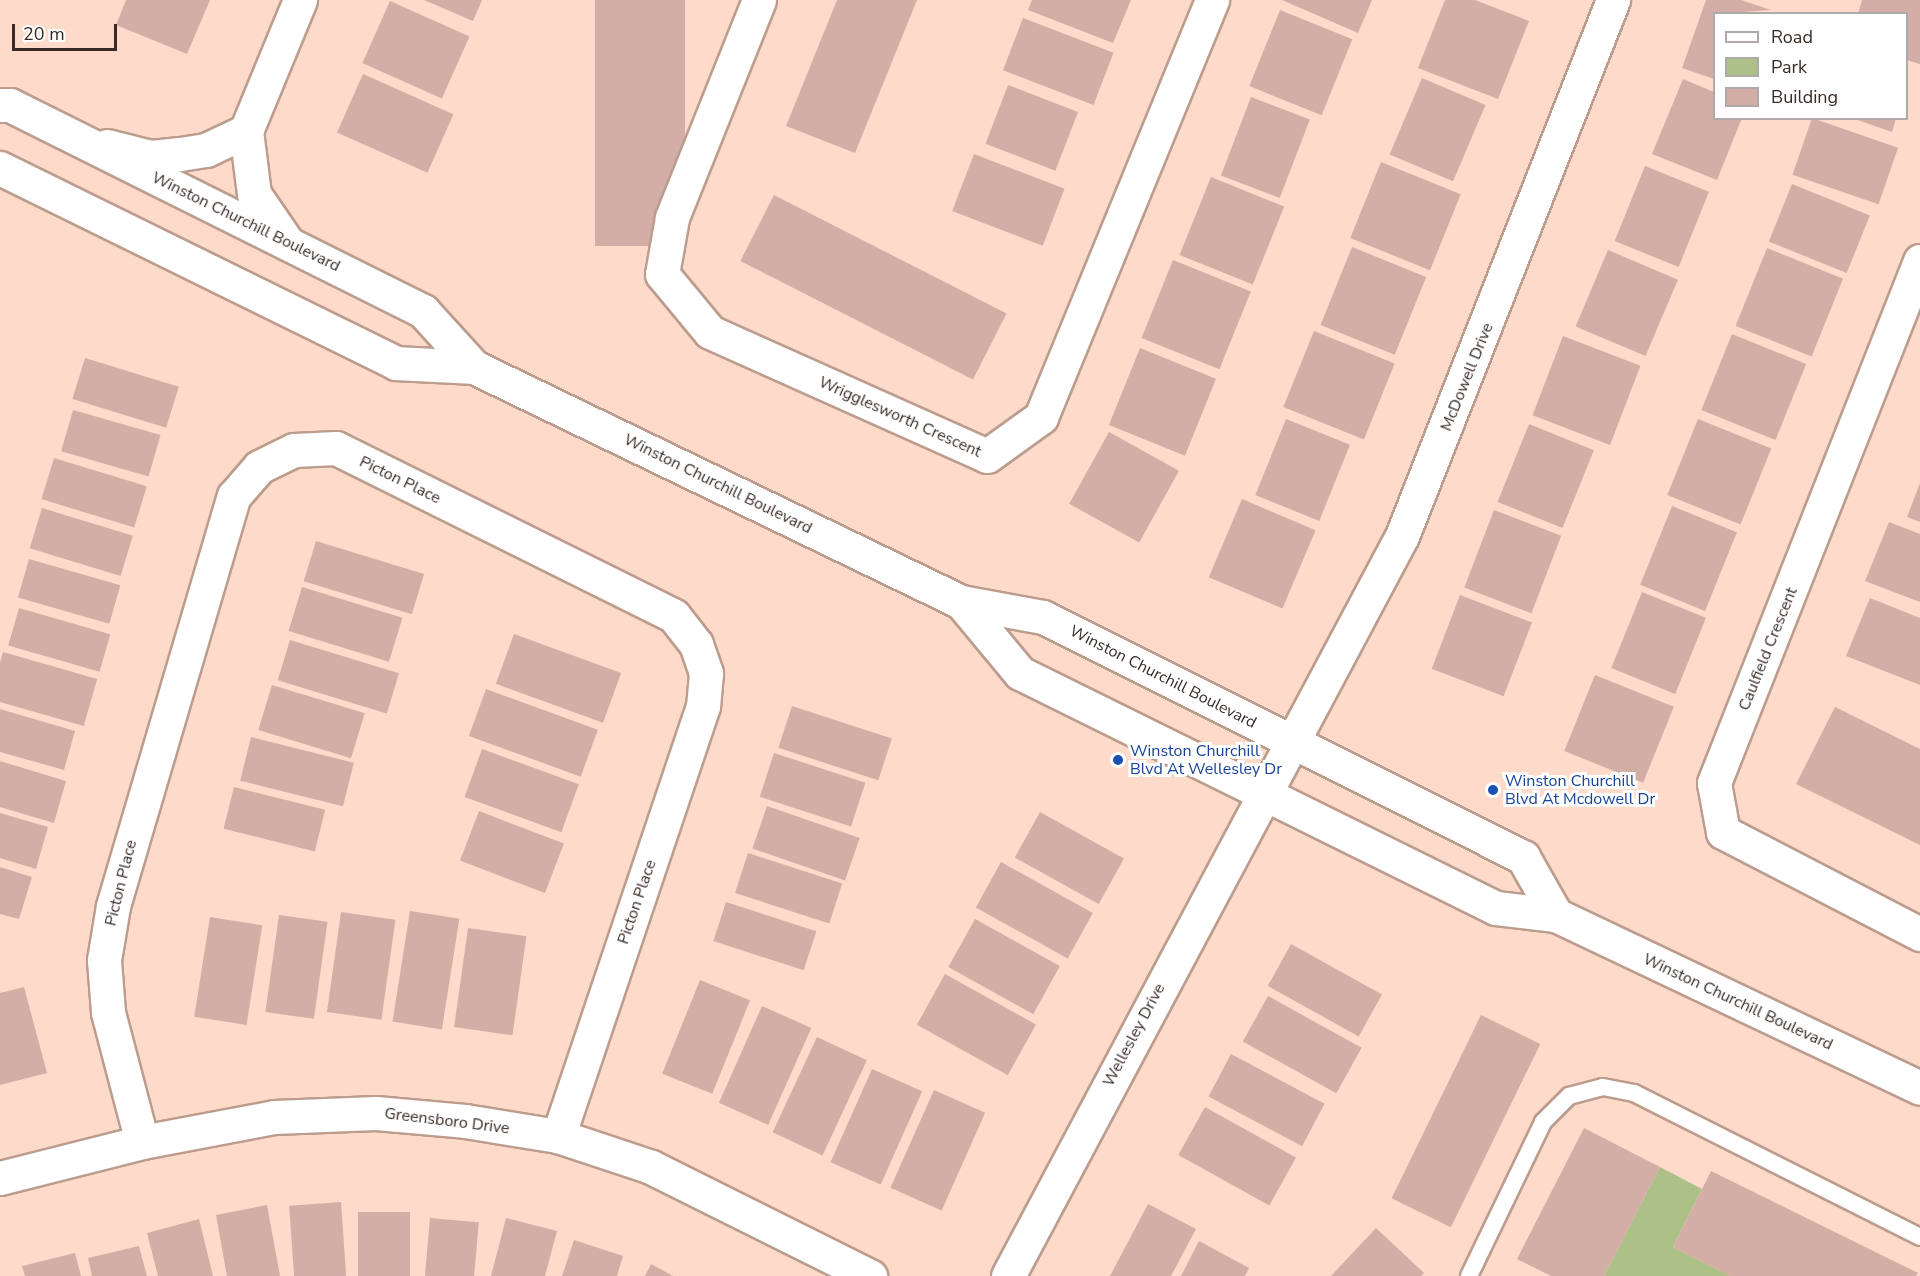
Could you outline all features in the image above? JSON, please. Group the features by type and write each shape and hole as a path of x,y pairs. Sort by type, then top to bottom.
{"street":[{"path":"287,242 254,194 246,131 300,0"},
{"name":"Wrigglesworth Crescent","path":"759,0 672,218 662,274 710,332 987,456 1041,417 1212,0"},
{"name":"McDowell Drive","path":"1263,795 1402,536 1613,0"},
{"name":"Winston Churchill Boulevard","path":"0,105 78,139 423,311 474,367 961,602 1043,617 1523,857 1556,915"},
{"path":"78,139 151,157 206,150 246,131"},
{"name":"Winston Churchill Boulevard","path":"0,168 396,363 474,367"},
{"name":"Caulfield Crescent","path":"1920,261 1714,783 1723,832 1920,934"},
{"name":"Picton Place","path":"142,1142 108,1012 104,960 113,906 234,495 259,467 294,450 336,448 674,616 696,644 706,673 703,706 558,1136"},
{"name":"Winston Churchill Boulevard","path":"961,602 1020,674 1496,908 1556,915 1920,1088"},
{"name":"Wellesley Drive","path":"1008,1276 1263,795"},
{"name":"Greensboro Drive","path":"0,1178 142,1142 274,1117 376,1113 558,1136 651,1167 870,1276"}],"lane":[{"path":"1469,1276 1543,1122 1569,1096 1603,1087 1634,1093 1920,1237"}],"green space":[{"path":"1660,1167 1702,1189 1673,1247 1731,1276 1604,1276"}],"building":[{"path":"126,0 210,0 187,54 116,25"},
{"path":"424,0 482,0 473,21"},
{"path":"595,0 685,0 685,246 595,246"},
{"path":"837,0 917,0 855,153 786,126"},
{"path":"1032,0 1131,0 1113,43 1028,10"},
{"path":"1282,0 1372,0 1358,33"},
{"path":"1445,0 1475,0 1529,21 1498,99 1418,68"},
{"path":"1706,0 1741,0 1771,10 1713,12 1713,79 1682,68"},
{"path":"1862,0 1920,0 1920,64 1908,61 1908,12 1859,12"},
{"path":"390,1 469,36 442,99 362,63"},
{"path":"1280,10 1352,39 1322,115 1249,86"},
{"path":"1023,18 1114,53 1093,105 1003,70"},
{"path":"363,74 453,114 427,173 337,132"},
{"path":"1422,78 1486,105 1453,181 1390,154"},
{"path":"1683,79 1713,92 1713,120 1741,120 1717,180 1652,154"},
{"path":"1008,85 1078,112 1055,171 985,144"},
{"path":"1251,97 1310,120 1280,198 1221,175"},
{"path":"1811,120 1818,120 1898,148 1879,204 1792,175"},
{"path":"1858,120 1895,120 1892,132"},
{"path":"974,154 1065,189 1043,246 952,211"},
{"path":"1381,162 1461,194 1430,270 1350,238"},
{"path":"1645,166 1709,192 1679,267 1615,241"},
{"path":"1211,177 1284,207 1253,284 1180,255"},
{"path":"1792,184 1870,215 1847,273 1769,241"},
{"path":"774,195 1007,313 973,379 740,261"},
{"path":"1352,247 1426,277 1395,355 1321,325"},
{"path":"1767,248 1843,279 1812,357 1736,326"},
{"path":"1608,250 1678,280 1646,356 1576,326"},
{"path":"1173,260 1251,291 1219,369 1142,338"},
{"path":"1314,331 1395,364 1364,440 1283,407"},
{"path":"1732,334 1806,364 1775,440 1701,410"},
{"path":"1563,336 1640,366 1610,445 1533,415"},
{"path":"1140,348 1216,379 1185,456 1109,425"},
{"path":"85,358 179,387 166,428 72,399"},
{"path":"73,410 160,435 149,476 61,451"},
{"path":"1286,419 1350,445 1319,521 1255,495"},
{"path":"1698,419 1771,449 1741,525 1667,495"},
{"path":"1529,424 1594,450 1562,528 1498,502"},
{"path":"1109,432 1179,471 1139,543 1069,504"},
{"path":"54,458 147,486 134,527 41,499"},
{"path":"1920,483 1920,522 1907,517"},
{"path":"1242,499 1316,530 1282,609 1209,577"},
{"path":"1672,506 1737,532 1705,611 1640,585"},
{"path":"42,508 133,536 121,576 30,548"},
{"path":"1494,510 1561,536 1531,613 1464,587"},
{"path":"1889,522 1920,534 1920,602 1865,581"},
{"path":"316,541 424,574 412,614 304,581"},
{"path":"29,559 120,585 109,624 18,597"},
{"path":"302,587 402,618 389,662 289,631"},
{"path":"1642,592 1706,618 1675,694 1611,668"},
{"path":"1460,595 1532,623 1504,696 1432,669"},
{"path":"1870,598 1920,618 1920,685 1846,656"},
{"path":"19,608 110,634 100,672 8,645"},
{"path":"514,634 621,673 603,723 496,684"},
{"path":"290,640 399,673 387,713 278,680"},
{"path":"3,652 97,679 84,726 0,702 0,662"},
{"path":"1595,675 1674,707 1643,783 1564,751"},
{"path":"272,685 365,713 351,758 258,730"},
{"path":"486,689 598,730 581,777 469,736"},
{"path":"792,706 892,738 878,780 778,748"},
{"path":"1835,707 1920,749 1920,845 1796,784"},
{"path":"0,709 75,731 64,770 0,752"},
{"path":"251,737 354,763 343,806 240,781"},
{"path":"482,749 579,784 561,832 465,797"},
{"path":"774,753 865,783 851,826 760,797"},
{"path":"0,761 66,781 54,823 0,807"},
{"path":"234,787 325,810 315,851 224,829"},
{"path":"767,806 860,838 845,880 752,849"},
{"path":"479,811 564,844 545,893 460,860"},
{"path":"1040,812 1124,859 1099,904 1015,857"},
{"path":"0,813 48,827 36,869 0,858"},
{"path":"748,853 842,884 829,924 735,893"},
{"path":"1001,862 1093,913 1068,958 976,907"},
{"path":"0,867 32,877 19,919 0,914"},
{"path":"726,902 816,931 804,970 713,941"},
{"path":"410,911 459,919 442,1029 392,1022"},
{"path":"341,912 395,920 381,1020 327,1012"},
{"path":"279,915 328,922 314,1019 265,1012"},
{"path":"210,917 262,925 247,1025 194,1017"},
{"path":"975,919 1060,966 1033,1014 948,967"},
{"path":"468,928 526,936 513,1035 454,1027"},
{"path":"1291,944 1382,994 1359,1036 1268,986"},
{"path":"945,974 1036,1024 1008,1075 917,1025"},
{"path":"700,980 750,1000 712,1094 662,1074"},
{"path":"24,987 47,1073 0,1085 0,993"},
{"path":"1268,996 1362,1048 1336,1093 1243,1041"},
{"path":"762,1006 811,1028 768,1125 719,1103"},
{"path":"1481,1015 1540,1044 1451,1227 1392,1198"},
{"path":"817,1037 867,1060 822,1155 773,1132"},
{"path":"1231,1054 1325,1104 1302,1146 1208,1096"},
{"path":"872,1069 922,1091 881,1185 831,1162"},
{"path":"934,1090 985,1113 942,1211 890,1188"},
{"path":"1205,1107 1296,1157 1269,1206 1178,1155"},
{"path":"1584,1128 1660,1167 1604,1276 1551,1276 1517,1259"},
{"path":"1711,1171 1918,1273 1916,1276 1731,1276 1673,1247"},
{"path":"341,1202 346,1276 294,1276 289,1206"},
{"path":"1148,1204 1196,1229 1171,1276 1110,1276"},
{"path":"267,1205 280,1276 227,1276 216,1215"},
{"path":"358,1212 410,1212 410,1276 358,1276"},
{"path":"430,1218 479,1222 474,1276 425,1276"},
{"path":"506,1218 557,1231 545,1276 491,1276"},
{"path":"199,1219 213,1276 158,1276 147,1233"},
{"path":"1376,1228 1424,1273 1421,1276 1331,1276"},
{"path":"574,1240 623,1256 617,1276 562,1276"},
{"path":"1199,1241 1249,1268 1245,1276 1181,1276"},
{"path":"139,1246 147,1276 92,1276 88,1258"},
{"path":"75,1253 81,1276 25,1276 22,1266"},
{"path":"651,1264 673,1276 645,1276"}],"place":[{"name":"Winston Churchill Blvd At Wellesley Dr","path":"1118,760"},
{"name":"Winston Churchill Blvd At Mcdowell Dr","path":"1493,790"}]}
